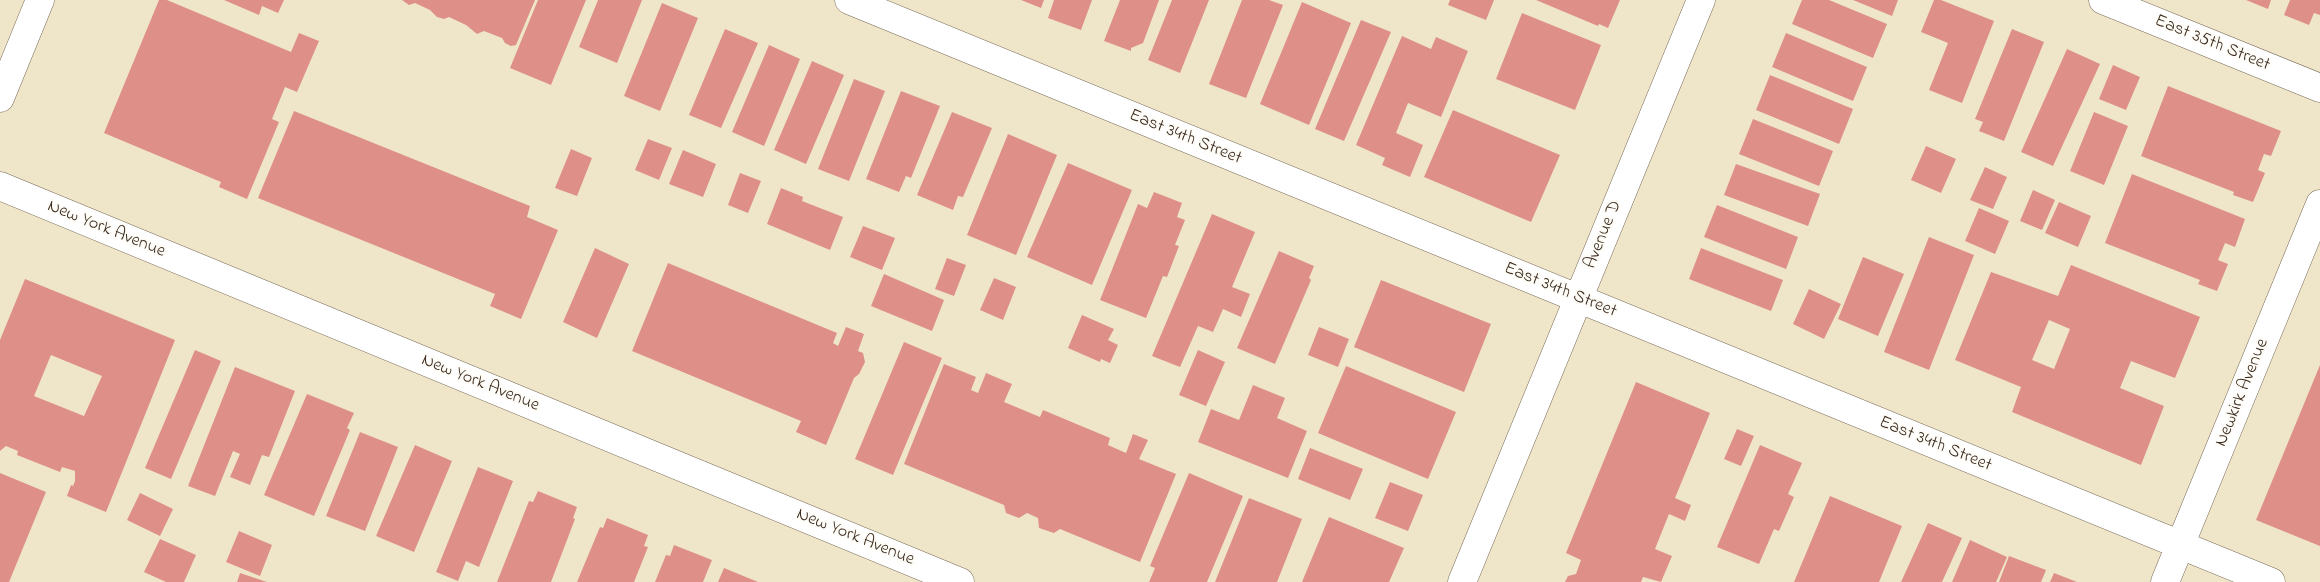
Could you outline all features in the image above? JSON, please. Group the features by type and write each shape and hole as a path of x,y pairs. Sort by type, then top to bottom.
{"street":[{"path":"0,98 40,0"},
{"name":"East 34th Street","path":"849,0 2271,582"},
{"name":"Avenue D","path":"1462,582 1701,0"},
{"name":"East 35th Street","path":"2103,0 2320,88"},
{"name":"New York Avenue","path":"0,186 960,582"},
{"name":"Newkirk Avenue","path":"2165,582 2320,204"}],"building":[{"path":"159,0 167,0 291,52 299,33 319,41 297,92 285,87 272,119 279,122 247,199 219,187 221,182 104,133"},
{"path":"224,0 284,0 278,13 262,6 259,15"},
{"path":"402,0 535,0 516,45 511,46 505,43 502,38 484,31 477,34 466,25 449,17 444,19 437,17 430,10 415,3 409,5"},
{"path":"538,0 586,0 551,85 510,68"},
{"path":"598,0 642,0 617,63 579,47"},
{"path":"1021,0 1044,0 1041,8"},
{"path":"1054,0 1092,0 1081,30 1048,18"},
{"path":"1120,0 1159,0 1143,43 1131,48 1131,51 1104,41"},
{"path":"1172,0 1209,0 1180,73 1148,60"},
{"path":"1242,0 1269,0 1283,5 1246,98 1209,84"},
{"path":"1450,0 1494,0 1486,20 1448,5"},
{"path":"1536,0 1620,0 1608,28 1599,24 1598,26"},
{"path":"1802,0 1829,0 1887,24 1873,58 1792,24"},
{"path":"1853,0 1898,0 1892,16"},
{"path":"1934,0 1941,0 1994,21 1962,103 1929,90 1948,43 1921,32"},
{"path":"2246,0 2271,0 2268,9"},
{"path":"2290,0 2320,0 2320,15 2314,13 2309,25 2284,15"},
{"path":"1302,2 1351,23 1309,125 1260,104"},
{"path":"662,3 698,18 660,111 624,96"},
{"path":"1522,13 1601,45 1575,110 1496,79"},
{"path":"1361,20 1391,32 1344,141 1315,129"},
{"path":"725,29 758,43 721,128 689,115"},
{"path":"2012,29 2044,42 2004,141 1979,131 1983,122 1975,119"},
{"path":"1786,33 1867,67 1853,101 1772,67"},
{"path":"1402,36 1431,49 1436,37 1468,51 1441,117 1408,103 1396,133 1423,145 1410,177 1382,165 1385,158 1356,145"},
{"path":"769,45 800,59 764,146 732,132"},
{"path":"2067,49 2100,64 2053,166 2021,152"},
{"path":"812,61 844,75 806,164 774,150"},
{"path":"2113,65 2140,77 2126,110 2099,99"},
{"path":"1770,75 1853,109 1839,144 1756,110"},
{"path":"854,79 885,91 849,181 818,169"},
{"path":"2168,86 2281,131 2271,156 2264,154 2258,170 2265,173 2253,202 2233,195 2234,192 2141,156"},
{"path":"901,91 940,106 911,178 906,176 899,192 866,179"},
{"path":"1453,110 1560,155 1531,222 1424,177"},
{"path":"294,111 530,206 527,217 558,230 521,319 490,306 495,294 258,198"},
{"path":"952,112 992,128 963,197 958,196 953,210 917,195"},
{"path":"2094,112 2128,126 2104,185 2070,171"},
{"path":"1753,119 1833,151 1819,186 1739,154"},
{"path":"1008,134 1057,155 1016,255 967,235"},
{"path":"648,139 672,148 659,180 635,170"},
{"path":"1926,146 1956,159 1941,193 1911,180"},
{"path":"571,149 592,158 577,196 555,188"},
{"path":"683,150 716,164 703,197 669,184"},
{"path":"1068,163 1132,190 1092,285 1027,257"},
{"path":"1736,164 1820,194 1808,226 1724,195"},
{"path":"1985,167 2007,177 1993,209 1970,200"},
{"path":"740,173 761,181 748,213 728,205"},
{"path":"2132,174 2245,219 2235,247 2225,243 2218,260 2228,264 2217,291 2198,284 2200,280 2105,243"},
{"path":"781,188 803,197 802,201 843,217 830,250 767,224"},
{"path":"2033,190 2055,200 2042,230 2020,221"},
{"path":"1154,192 1182,203 1177,217 1185,220 1175,245 1179,246 1167,277 1163,276 1146,318 1100,300 1138,204 1147,208"},
{"path":"2059,202 2091,216 2078,247 2045,233"},
{"path":"1717,205 1798,237 1786,269 1704,237"},
{"path":"1979,208 2009,221 1995,254 1965,241"},
{"path":"1212,214 1255,232 1232,287 1250,294 1241,317 1223,309 1213,332 1198,326 1180,367 1152,356"},
{"path":"863,226 895,238 882,270 850,257"},
{"path":"1929,237 1974,255 1929,370 1884,352"},
{"path":"595,248 629,264 597,338 563,322"},
{"path":"1701,248 1783,280 1771,311 1689,279"},
{"path":"1279,251 1314,266 1309,278 1311,280 1275,364 1237,348"},
{"path":"1863,257 1904,274 1878,336 1838,319"},
{"path":"947,258 966,265 954,296 935,289"},
{"path":"668,263 837,333 833,343 838,346 846,327 864,334 858,351 863,353 865,362 859,374 854,378 826,445 796,432 801,421 632,351"},
{"path":"2071,265 2200,317 2175,378 2131,361 2120,388 2164,406 2141,465 2012,412 2021,387 1955,360 1991,272 2058,296","holes":["2049,320 2070,329 2054,369 2032,360"]},
{"path":"884,274 944,300 932,331 871,306"},
{"path":"994,278 1016,287 1003,320 980,310"},
{"path":"25,279 175,340 106,512 67,496 71,485 73,486 75,481 75,471 62,467 60,472 17,455 18,451 6,446 0,451 0,340","holes":["51,355 102,376 84,416 34,396"]},
{"path":"1381,280 1491,324 1464,392 1354,347"},
{"path":"1809,289 1841,304 1824,339 1793,324"},
{"path":"1082,315 1114,329 1108,340 1118,345 1110,363 1101,359 1100,362 1068,348"},
{"path":"1319,327 1349,339 1338,367 1308,355"},
{"path":"904,342 942,358 893,475 855,459"},
{"path":"195,350 221,361 171,479 145,468"},
{"path":"1198,350 1225,362 1206,406 1179,395"},
{"path":"944,364 976,377 971,390 978,393 986,373 1012,384 1004,402 1040,417 1043,410 1110,438 1108,445 1126,453 1133,434 1148,440 1139,459 1176,474 1140,562 1060,529 1054,533 1039,528 1038,518 1027,513 1019,518 1006,513 1004,505 904,464"},
{"path":"2320,365 2320,546 2256,520"},
{"path":"1346,366 1456,412 1428,479 1318,433"},
{"path":"235,367 295,391 269,457 262,455 250,485 230,477 240,454 233,451 215,496 188,486"},
{"path":"1636,382 1710,413 1675,498 1691,505 1685,521 1669,514 1655,549 1672,556 1661,582 1643,577 1641,582 1565,582 1568,576 1576,574 1581,560 1566,553"},
{"path":"1253,385 1285,398 1277,418 1307,431 1288,478 1198,442 1211,409 1239,420"},
{"path":"307,394 354,413 347,428 350,430 314,516 264,495"},
{"path":"1737,429 1754,436 1741,466 1724,459"},
{"path":"360,432 398,447 365,531 326,516"},
{"path":"415,445 452,461 414,552 376,536"},
{"path":"1760,445 1802,463 1788,494 1794,497 1779,531 1774,529 1759,564 1717,547"},
{"path":"1310,448 1363,469 1350,500 1298,479"},
{"path":"478,467 513,481 479,567 466,561 458,581 436,572"},
{"path":"0,473 46,492 9,582 0,582"},
{"path":"1189,473 1243,496 1207,582 1149,582 1155,568 1150,566"},
{"path":"1390,482 1423,495 1408,531 1375,518"},
{"path":"538,491 577,507 573,518 575,519 551,582 497,582 529,501 533,502"},
{"path":"140,493 173,509 160,536 127,520"},
{"path":"1830,496 1902,526 1879,582 1794,582"},
{"path":"1249,498 1302,519 1277,582 1215,582"},
{"path":"1329,517 1404,548 1389,582 1302,582"},
{"path":"607,518 648,535 644,546 648,547 634,582 577,582 600,527 603,528"},
{"path":"1928,523 1962,538 1942,582 1901,582"},
{"path":"239,531 272,545 260,576 226,562"},
{"path":"160,539 196,555 184,582 166,582 144,572"},
{"path":"1970,540 2007,557 1996,582 1952,582"},
{"path":"674,545 712,560 703,582 655,582 666,555 670,556"},
{"path":"2009,556 2046,570 2041,582 1999,582"},
{"path":"724,568 758,582 718,582"},
{"path":"240,573 267,582 237,582"},
{"path":"2054,573 2077,582 2050,582"}]}
